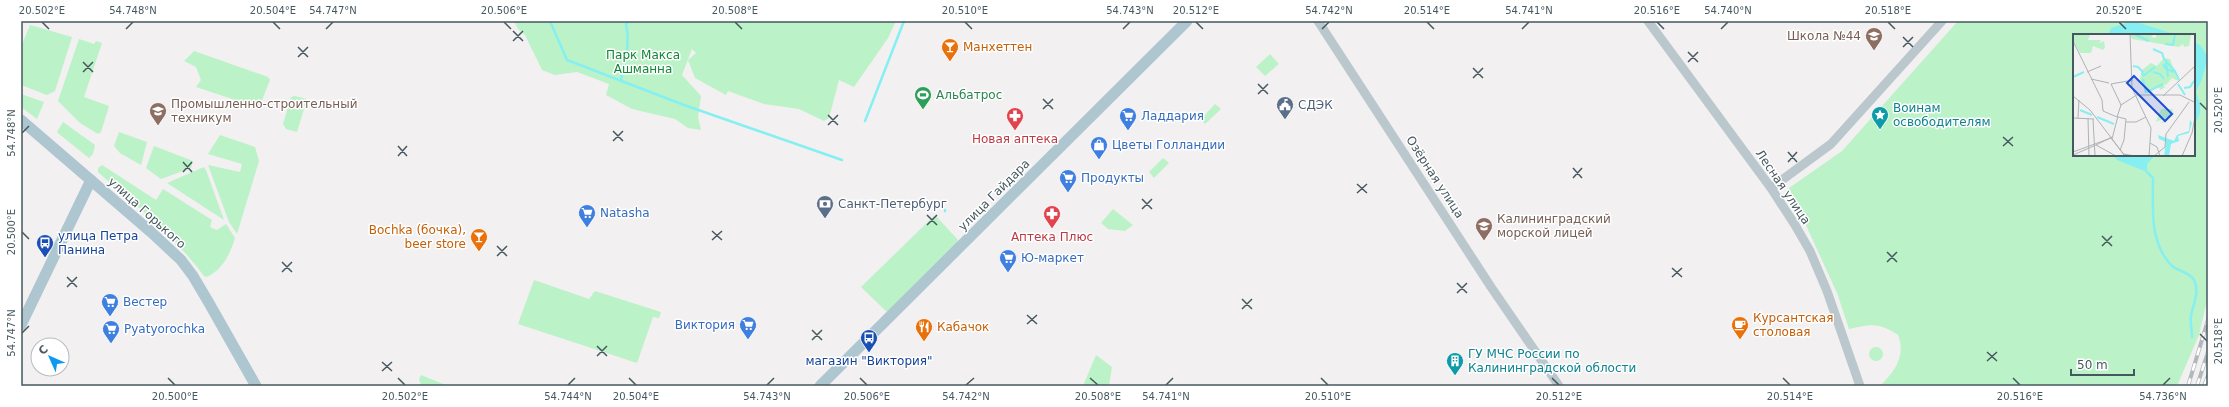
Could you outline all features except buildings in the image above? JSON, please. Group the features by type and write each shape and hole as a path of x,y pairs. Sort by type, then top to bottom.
{"main road":[{"name":"улица Гайдара","path":"820,386 1187,21"},
{"name":"улица Горького","path":"21,120 151,232 190,272 256,386"},
{"path":"21,325 91,180"}],"street":[{"name":"Озёрная улица","path":"1318,21 1488,281 1559,386"},
{"name":"Лесная улица","path":"1648,21 1771,188 1810,251 1827,291 1860,386"},
{"path":"1771,188 1831,144 1942,21"}],"green space":[{"name":"Парк Макса Ашманна","path":"514,21 896,21 888,38 854,87 839,80 829,118 824,121 799,109 764,104 728,91 726,95 695,78 688,60 696,53 692,49 682,75 701,96 698,117 701,130 688,128 675,119 632,109 606,95 609,84 577,72 555,75 542,70 525,35 518,29"},
{"path":"1958,21 2208,21 2208,296 2199,335 2177,386 1880,386 1898,363 1901,350 1898,335 1885,328 1875,325 1849,329 1837,293 1789,188 1842,151"},
{"path":"30,25 72,37 55,91 47,95 21,85 21,47"},
{"path":"79,39 94,44 96,41 102,43 84,97 109,106 101,132 98,134 80,123 58,101"},
{"path":"194,51 268,77 270,80 259,108 196,87 201,80 196,67 184,61"},
{"path":"1270,54 1279,64 1265,76 1256,67"},
{"path":"21,94 44,102 37,119 21,107"},
{"path":"295,96 307,99 297,132 286,129 283,124 291,97"},
{"path":"1215,104 1221,109 1205,124 1201,119"},
{"path":"63,122 95,145 93,154 89,158 57,132"},
{"path":"119,132 147,142 141,165 120,153 114,146"},
{"path":"220,135 255,147 259,161 237,234 229,222 208,165 240,172 242,164 208,154"},
{"path":"154,146 193,161 191,168 161,179 146,168"},
{"path":"1163,158 1169,163 1154,178 1149,172"},
{"path":"102,165 156,200 163,189 212,220 210,227 217,230 226,224 235,238 231,250 222,265 213,274 207,277 204,276 167,234 98,172 98,168"},
{"path":"204,167 206,170 224,220 167,183"},
{"path":"1113,209 1133,225 1125,231 1108,229 1101,223"},
{"path":"935,215 958,240 956,245 887,312 861,287"},
{"path":"534,280 589,299 595,291 661,312 659,318 653,317 637,363 518,324"},
{"path":"1876,347 1881,349 1883,354 1881,359 1876,361 1871,359 1869,354 1871,349"},
{"path":"1096,355 1112,367 1109,386 1083,386"},
{"path":"421,375 443,384 441,386 421,385 419,379"}],"water":[{"path":"2133,21 2174,34 2108,34 2111,28"},
{"path":"2195,42 2200,45 2208,57 2202,79 2196,92 2200,109 2195,124"},
{"path":"2114,156 2154,156 2147,164 2147,172 2117,160"}],"waterway":[{"path":"550,21 567,60 684,105 842,160"},
{"path":"621,80 628,39 626,24 629,21"},
{"path":"865,121 904,21"},
{"path":"2147,172 2153,178 2154,224 2159,246 2171,265 2192,277 2196,284 2196,298 2191,319 2192,337"}],"railway":[{"path":"2188,386 2208,320"},
{"path":"2197,386 2208,352"},
{"path":"2204,386 2208,376"}],"place":[{"name":"Школа №44","path":"1874,51"},
{"name":"Манхеттен","path":"950,62"},
{"name":"Альбатрос","path":"923,110"},
{"name":"СДЭК","path":"1285,120"},
{"name":"Промышленно-строительный техникум","path":"158,126"},
{"name":"Воинам освободителям","path":"1880,130"},
{"name":"Новая аптека","path":"1015,131"},
{"name":"Ладдария","path":"1128,131"},
{"name":"Цветы Голландии","path":"1099,160"},
{"name":"Продукты","path":"1068,193"},
{"name":"Санкт-Петербург","path":"825,219"},
{"name":"Natasha","path":"587,228"},
{"name":"Аптека Плюс","path":"1052,229"},
{"name":"Калининградский морской лицей","path":"1484,241"},
{"name":"Bochka (бочка), beer store","path":"479,252"},
{"name":"улица Петра Панина","path":"45,258"},
{"name":"Ю-маркет","path":"1008,273"},
{"name":"Вестер","path":"110,317"},
{"name":"Виктория","path":"748,340"},
{"name":"Курсантская столовая","path":"1740,340"},
{"name":"Кабачок","path":"924,342"},
{"name":"Pyatyorochka","path":"111,344"},
{"name":"магазин \"Виктория\"","path":"869,353"},
{"name":"ГУ МЧС России по Калининградской облости","path":"1455,376"}]}
